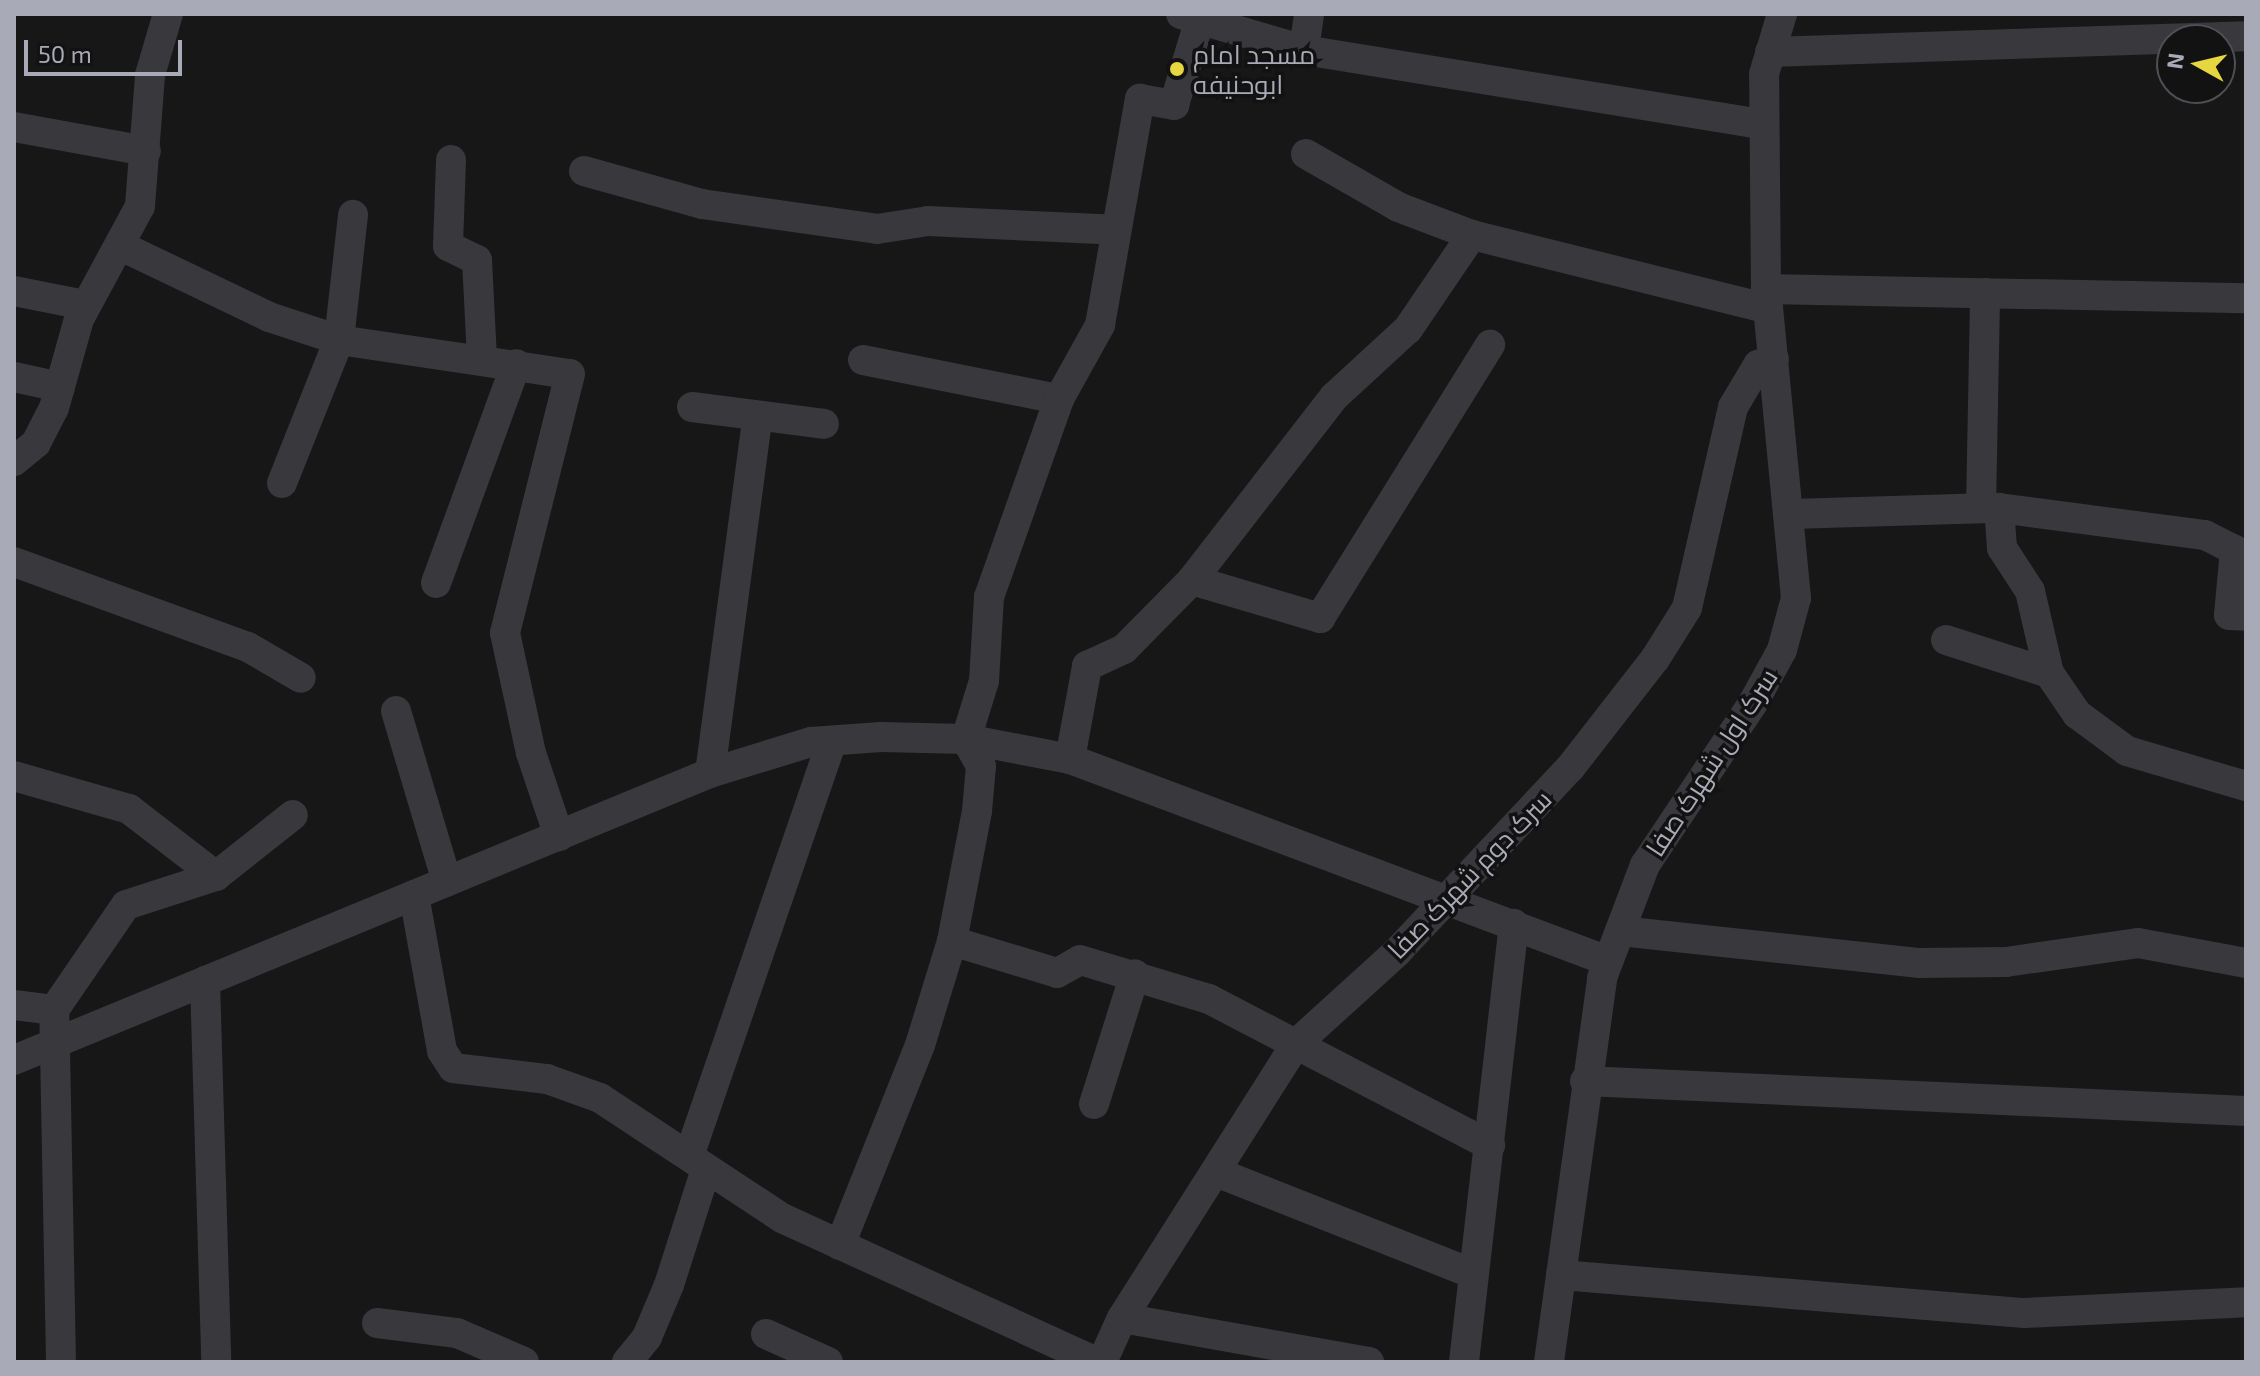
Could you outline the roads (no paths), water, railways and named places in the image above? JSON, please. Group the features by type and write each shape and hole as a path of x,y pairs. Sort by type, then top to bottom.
{"street":[{"path":"14,461 36,443 60,387 85,305 121,246 140,206 150,75 168,14"},
{"path":"1304,50 1309,14"},
{"name":"سرک اول شهرک صفا","path":"1549,1362 1585,1081 1608,961 1645,865 1782,650 1796,598 1791,514 1767,299 1763,124 1770,52 1782,14"},
{"path":"840,1245 920,1045 952,941 981,766 966,739 984,681 989,597 1059,399 1100,325 1140,99 1174,105 1204,18 1304,50 1763,124"},
{"path":"1770,52 2246,36"},
{"path":"14,127 146,151"},
{"path":"1306,154 1398,207 1472,235 1767,299 1985,293 2246,298"},
{"path":"451,160 448,246 477,260 482,359"},
{"path":"584,171 702,204 877,229 928,221 1116,230"},
{"path":"282,483 339,340 353,215"},
{"path":"1070,759 1087,666 1124,649 1192,580 1334,397 1408,329 1472,235"},
{"path":"121,246 269,317 339,340 516,364 571,378 505,633 531,753 559,836"},
{"path":"14,291 85,305"},
{"path":"1985,293 1990,508 2002,548 2030,591 2049,673 2077,714 2127,751 2246,786"},
{"path":"1192,580 1320,618 1490,345"},
{"name":"سرک دوم شهرک صفا","path":"1102,1362 1122,1318 1296,1044 1446,897 1570,768 1687,608 1733,407 1758,365 1774,359"},
{"path":"863,360 1059,399"},
{"path":"436,583 516,364"},
{"path":"14,377 60,387"},
{"path":"692,407 757,419 824,424"},
{"path":"710,773 757,419"},
{"path":"1791,514 1990,508 2205,535 2235,550 2229,615 2246,616"},
{"path":"14,562 248,647 301,678"},
{"path":"1946,640 2049,673"},
{"path":"396,711 447,882"},
{"path":"14,1060 710,773 832,741 966,739 1070,759 1349,870 1446,897 1608,961"},
{"path":"627,1362 647,1337 669,1285 698,1163 832,741"},
{"path":"14,776 129,809 216,876"},
{"path":"61,1362 54,1010 126,905 216,876 293,815"},
{"path":"414,895 442,1051 453,1068 547,1079 600,1098 698,1163 840,1245 1096,1362"},
{"path":"1464,1362 1514,924"},
{"path":"1620,931 1920,963 2006,962 2138,943 2246,963"},
{"path":"952,941 1057,973 1080,960 1135,974 1209,999 1490,1145"},
{"path":"1094,1104 1135,974"},
{"path":"205,981 216,1362"},
{"path":"14,1005 54,1010"},
{"path":"1585,1081 2246,1111"},
{"path":"1216,1172 1474,1274"},
{"path":"1561,1275 2024,1313 2246,1302"},
{"path":"1122,1318 1369,1362"},
{"path":"377,1323 457,1333 524,1362"},
{"path":"766,1334 828,1362"}],"place":[{"name":"مسجد امام ابوحنیفه","path":"1177,69"}]}
